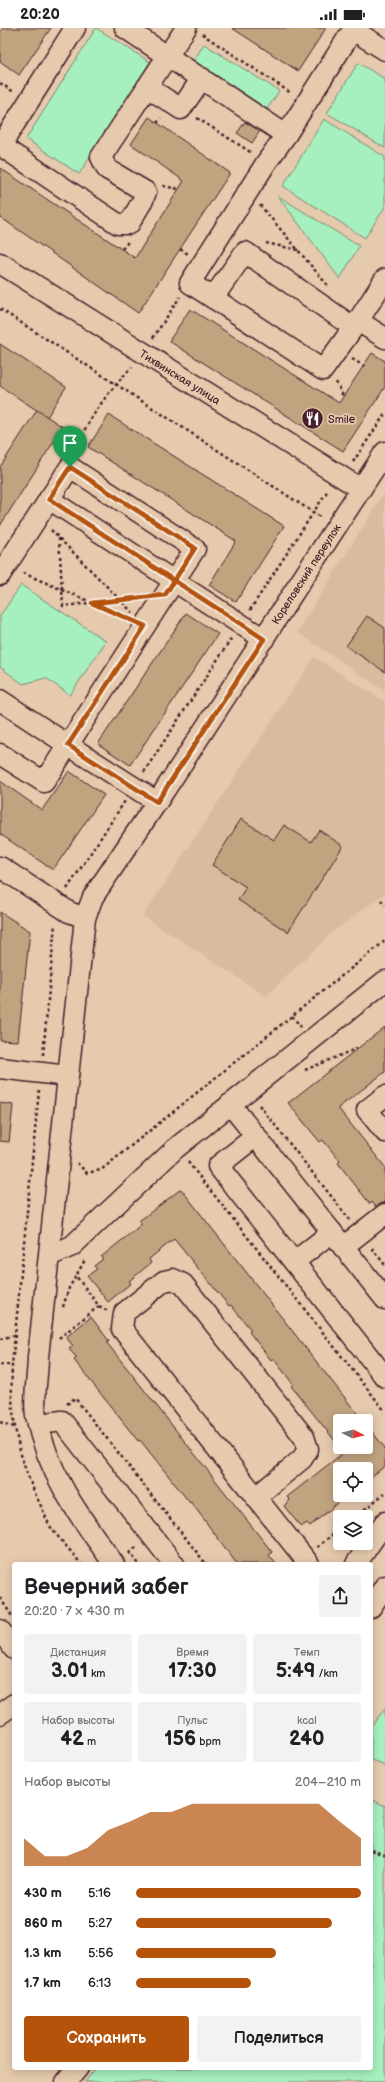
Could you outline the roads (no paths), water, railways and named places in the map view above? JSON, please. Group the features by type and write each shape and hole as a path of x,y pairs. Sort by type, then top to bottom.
{"street":[{"path":"75,28 5,139 7,150 118,224 129,224 144,200 146,192 107,168 101,156 168,56 192,30"},
{"path":"125,28 286,135"},
{"path":"385,50 354,29 286,135 266,163 190,283 323,370 385,279"},
{"path":"148,87 181,109 202,78"},
{"path":"212,298 245,252 355,324 385,338"},
{"name":"Тихвинская улица","path":"0,263 361,489"},
{"name":"Кореловский переулок","path":"113,1562 72,1507 48,1460 48,1423 36,1415 38,1357 85,918 93,897 264,639 385,452"},
{"path":"0,754 44,782 195,548 70,467 3,570"},
{"path":"49,499 170,588 241,624 264,639"},
{"path":"0,700 157,802"},
{"path":"0,867 69,912 85,918"},
{"path":"49,1256 72,1246 176,1148 385,981"},
{"path":"0,1068 68,1076"},
{"path":"385,1096 367,1110 385,1132"},
{"path":"230,1104 385,1299"},
{"path":"256,1136 218,1166 385,1377"},
{"path":"294,1262 338,1239 360,1233 385,1214"},
{"path":"256,1497 302,1459 308,1449 304,1437 183,1284 173,1279 164,1281 124,1313 122,1329 307,1562"},
{"path":"48,1423 62,1421 172,1562"},
{"path":"357,1562 385,1522"},
{"path":"373,1604 385,1586"},
{"path":"0,1630 12,1646"},
{"path":"0,1714 12,1705"},
{"path":"66,2082 76,2070"}],"place":[{"name":"Smile","path":"313,419"}]}
